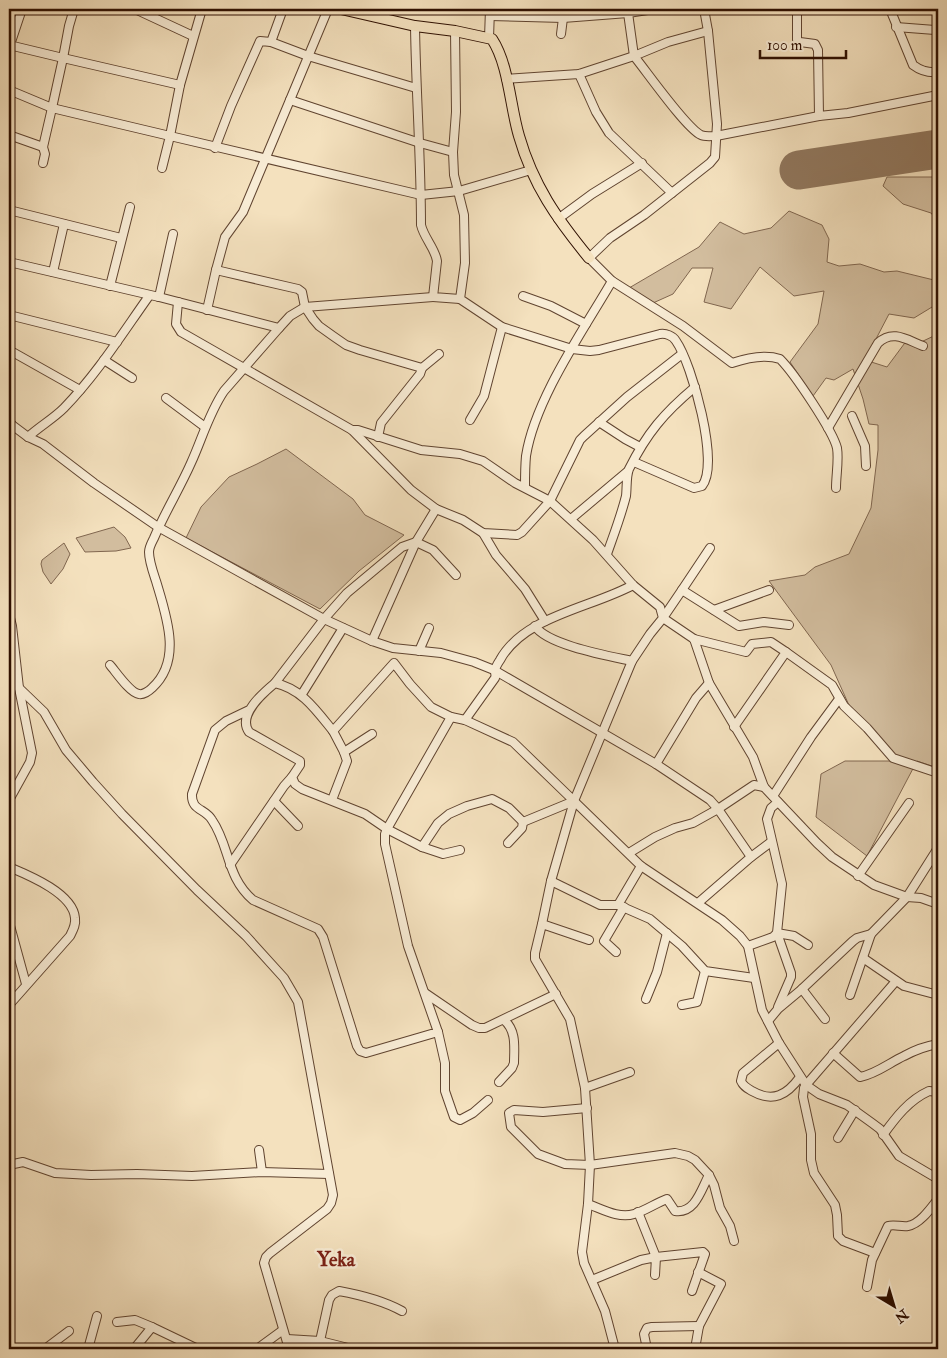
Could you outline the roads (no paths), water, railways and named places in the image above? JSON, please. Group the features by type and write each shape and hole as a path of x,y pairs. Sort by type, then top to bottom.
{"main road":[{"path":"341,9 416,26 489,38 495,44 501,58 519,136 535,182 558,219 589,258"}],"street":[{"path":"22,9 9,46 180,86"},
{"path":"43,163 45,154 43,147 74,9"},
{"path":"135,9 193,36"},
{"path":"162,168 180,86 202,9"},
{"path":"271,42 283,9"},
{"path":"207,310 225,236 239,218 328,9"},
{"path":"489,38 490,12 563,18 654,9"},
{"path":"704,9 718,124 716,157 644,215 610,238 589,258 612,281 683,326 732,363 767,356 780,359 828,428 837,449 836,488"},
{"path":"797,9 797,40 815,44 818,50 820,116"},
{"path":"890,9 913,65 919,70 931,73 938,72"},
{"path":"628,13 634,56 679,114 695,131 703,136 716,136 938,95"},
{"path":"561,34 563,18"},
{"path":"416,26 416,88 420,143 422,230 437,261 433,297"},
{"path":"896,27 935,30"},
{"path":"454,31 456,112 453,152 454,175 464,215 465,262 460,299"},
{"path":"506,79 579,74 634,56 668,42 708,31"},
{"path":"215,148 231,106 260,41 271,42 308,56 416,88"},
{"path":"579,74 604,126 672,193"},
{"path":"9,90 52,108 215,148 266,158 421,195 458,191 531,170"},
{"path":"290,100 453,152"},
{"path":"9,135 43,147"},
{"path":"558,219 585,199 642,163"},
{"path":"110,286 130,207"},
{"path":"9,210 121,238"},
{"path":"52,272 64,224"},
{"path":"159,297 173,234"},
{"path":"9,262 159,297 279,328"},
{"path":"216,270 298,290 304,296 305,307 319,326 346,345 422,368"},
{"path":"526,487 526,456 544,402 586,324 612,281"},
{"path":"28,437 63,409 80,390 104,360 149,296"},
{"path":"523,296 551,306 586,324"},
{"path":"110,665 132,691 138,694 142,694 162,678 169,660 170,641 149,551 158,527 191,463 205,427 224,390 290,316 305,307 433,297 460,299 502,327 572,349 590,351 665,333 676,341 695,387 707,442 706,480 704,485 694,488 634,462"},
{"path":"178,302 176,324 181,332 352,430 411,490 436,509 462,520 482,533 496,555 525,589 545,621"},
{"path":"9,315 116,342"},
{"path":"470,420 484,396 502,327"},
{"path":"828,428 878,343 883,338 894,335 923,346"},
{"path":"9,350 80,390"},
{"path":"378,437 381,423 420,374 422,368 440,354"},
{"path":"482,533 517,535 522,532 550,501 580,440 627,397 682,354"},
{"path":"104,360 132,378"},
{"path":"571,519 628,471 640,447 662,418 695,387"},
{"path":"166,398 205,427"},
{"path":"852,416 865,446 866,466"},
{"path":"600,422 625,440 640,447"},
{"path":"10,423 28,437 43,444 94,483 158,527 324,619 393,648 458,657 494,670 656,764 710,800 751,857"},
{"path":"9,437 10,423"},
{"path":"352,430 358,430 420,450 473,457 483,461 515,483 550,501 607,554 633,586 660,607 663,618 694,640 746,652 752,644 768,642 786,652 832,685 844,706 867,728 893,758 938,773"},
{"path":"607,554 621,518 628,486 628,471"},
{"path":"372,640 416,542 436,509"},
{"path":"438,1032 366,1053 360,1050 357,1046 324,937 318,929 253,900 244,892 237,883 220,834 212,818 194,806 192,794 215,730 226,721 249,710 275,682 324,619 347,594 370,574 402,548 416,542 434,550 456,575"},
{"path":"615,1349 605,1311 584,1263 582,1252 588,1204 590,1165 585,1088 570,1018 535,959 535,953 551,880 574,800 632,662 710,548"},
{"path":"464,720 495,678 494,670 503,654 516,640 545,621 617,594 633,586"},
{"path":"682,590 739,626 764,622 789,625"},
{"path":"714,610 769,590"},
{"path":"9,614 19,688 32,753 30,762 10,797"},
{"path":"535,626 542,634 562,643 632,662"},
{"path":"302,694 343,628"},
{"path":"419,651 429,628"},
{"path":"694,640 709,683 758,765 764,787 827,852 858,876 874,885 938,904"},
{"path":"393,648 394,663 431,708 451,717 464,720 513,742 642,866 732,928 748,946 762,1010 779,1043 806,1085 819,1094 855,1110 880,1129 899,1156 938,1179"},
{"path":"734,727 786,652"},
{"path":"333,731 394,663"},
{"path":"275,682 290,687 302,694 333,731 344,752 347,761 346,766 332,800"},
{"path":"656,764 696,698 709,683"},
{"path":"19,688 38,705 66,750 122,814 197,890 246,936 284,978 293,991 299,1007 332,1195 331,1203 327,1209 270,1253 264,1263 290,1349"},
{"path":"778,1009 791,972 777,933 782,884 767,819 771,808 811,737 839,699"},
{"path":"230,865 300,765 300,761 250,732 246,725 249,710"},
{"path":"451,717 384,834 408,946 438,1032 445,1063 445,1091 454,1117 460,1120 473,1113 488,1100"},
{"path":"344,752 372,734"},
{"path":"292,778 295,784 302,789 365,814 387,829 422,847 443,854 460,850"},
{"path":"629,853 655,837 675,828 693,823 754,785 764,787"},
{"path":"422,847 443,818 467,806 486,801 492,800 509,808 523,822"},
{"path":"523,822 574,800"},
{"path":"274,801 298,826"},
{"path":"858,876 908,803"},
{"path":"508,843 522,828 523,822"},
{"path":"698,903 771,842"},
{"path":"850,994 871,934 907,896 938,848"},
{"path":"616,952 604,941 642,866"},
{"path":"9,867 46,884 64,898 73,911 75,918 70,936 9,1005"},
{"path":"551,880 600,905 621,906 650,919 667,933 705,971 754,978"},
{"path":"9,922 26,984"},
{"path":"542,924 589,940"},
{"path":"646,999 657,972 667,933"},
{"path":"777,933 794,936 808,945"},
{"path":"748,946 773,937 777,933"},
{"path":"768,1021 778,1009 802,989 853,940 871,934"},
{"path":"863,958 904,986 938,995"},
{"path":"682,1006 697,1002 705,971"},
{"path":"875,1253 843,1241 838,1236 835,1205 814,1173 810,1160 811,1134 803,1097 806,1085 896,981"},
{"path":"802,989 825,1020"},
{"path":"425,993 479,1028 485,1028 504,1020 556,994"},
{"path":"499,1082 512,1068 514,1063 513,1035 504,1020"},
{"path":"779,1043 743,1073 740,1081 743,1085 761,1096 772,1098 784,1093 800,1077"},
{"path":"833,1053 860,1078 881,1070 919,1049 938,1044"},
{"path":"585,1088 630,1072"},
{"path":"883,1135 896,1116 908,1104 929,1091 938,1092"},
{"path":"587,1108 543,1112 514,1110 509,1113 511,1127 538,1154 565,1164 590,1165 675,1153 688,1156 709,1176 714,1185 720,1208 730,1226 734,1241"},
{"path":"838,1138 855,1110"},
{"path":"260,1150 262,1172"},
{"path":"9,1165 23,1162 55,1173 91,1176 137,1174 192,1176 262,1172 329,1174"},
{"path":"588,1204 619,1215 633,1215 667,1199 675,1211 679,1212 690,1208 694,1204 709,1176"},
{"path":"867,1287 875,1253 888,1226 908,1226 913,1224 938,1199"},
{"path":"638,1212 656,1256 655,1275"},
{"path":"592,1280 640,1260 656,1256 703,1252 705,1254 692,1290"},
{"path":"695,1349 699,1326 721,1284 698,1272"},
{"path":"320,1342 330,1300 332,1295 339,1291 367,1297 389,1304 402,1311"},
{"path":"88,1349 97,1316"},
{"path":"117,1322 135,1320 198,1349"},
{"path":"647,1349 644,1334 648,1328 699,1326"},
{"path":"134,1349 152,1327"},
{"path":"256,1349 283,1330"},
{"path":"45,1349 69,1331"},
{"path":"287,1339 320,1342 352,1349"}],"district":[{"name":"Yeka","path":"336,1259"}]}
